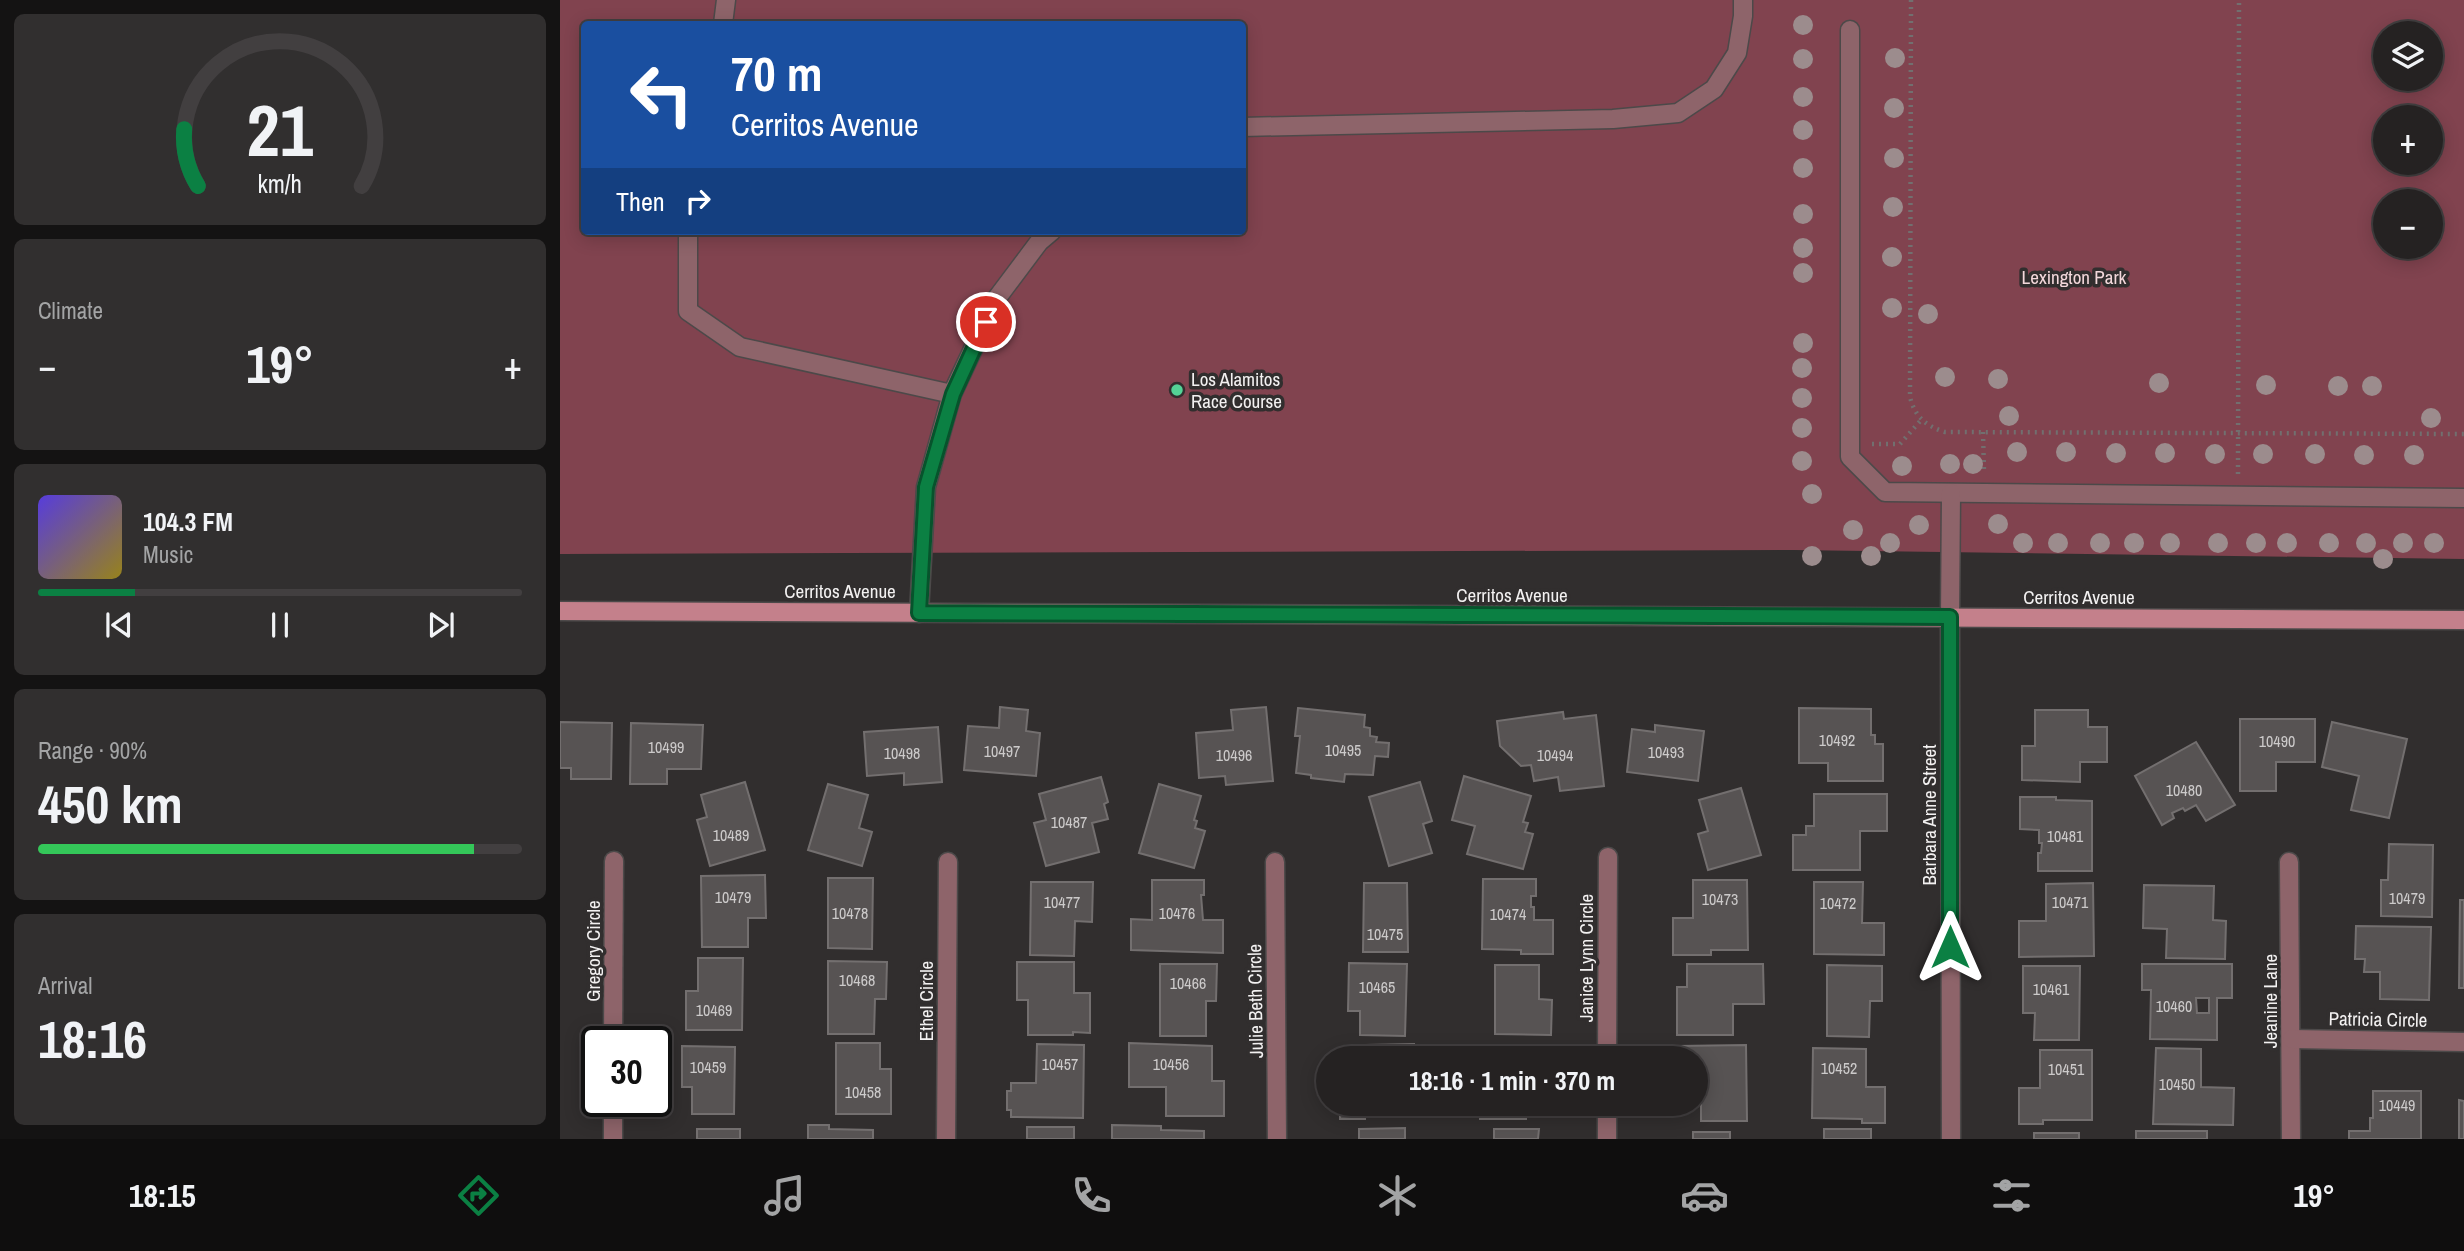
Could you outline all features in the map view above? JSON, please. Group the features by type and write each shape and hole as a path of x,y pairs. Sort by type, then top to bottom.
{"main road":[{"name":"Cerritos Avenue","path":"560,611 2464,620"}],"street":[{"path":"723,21 726,0"},
{"path":"1246,127 1613,119 1678,113 1714,89 1737,53 1743,0"},
{"path":"1850,30 1850,457 1885,492 2464,498"},
{"path":"688,235 688,311 740,347 953,394"},
{"path":"919,613 926,487 953,394 997,298 1039,242 1047,235"},
{"name":"Barbara Anne Street","path":"1951,493 1951,1139"},
{"name":"Janice Lynn Circle","path":"1607,1046 1608,857"},
{"name":"Gregory Circle","path":"613,1026 614,861"},
{"name":"Ethel Circle","path":"946,1139 948,862"},
{"name":"Julie Beth Circle","path":"1275,862 1277,1139"},
{"name":"Jeanine Lane","path":"2289,862 2291,1139"},
{"name":"Patricia Circle","path":"2291,1039 2464,1042"},
{"path":"1607,1116 1607,1139"},
{"path":"613,1117 613,1139"}],"path":[{"path":"1911,0 1910,397 1913,409 1921,420 1932,428 1945,432 2464,433"},
{"path":"2238,496 2239,0"},
{"path":"1850,444 1900,444 1921,420"},
{"path":"1983,432 1984,493"}],"green space":[{"name":"Los Alamitos Race Course","path":"560,0 2464,0 2464,559 1794,550 560,554"}],"building":[{"path":"1000,707 1028,710 1026,731 1040,733 1036,776 964,770 968,726 999,728"},
{"path":"1266,707 1273,781 1226,785 1225,776 1199,778 1196,733 1233,730 1231,710"},
{"path":"1298,708 1365,715 1364,727 1370,728 1370,736 1377,737 1376,742 1389,743 1388,757 1375,756 1373,775 1345,774 1344,782 1311,778 1311,775 1296,773 1300,736 1295,736"},
{"path":"1799,708 1871,709 1871,735 1875,735 1875,744 1883,744 1883,781 1828,781 1828,763 1799,763"},
{"path":"2035,710 2088,710 2088,727 2107,727 2107,762 2080,762 2080,782 2022,780 2022,746 2035,746"},
{"path":"1563,712 1564,719 1596,715 1604,786 1560,791 1558,777 1534,781 1531,765 1521,766 1500,746 1497,721"},
{"path":"2240,719 2315,719 2315,762 2276,762 2276,791 2240,791"},
{"path":"560,722 612,723 611,779 571,779 571,768 560,768"},
{"path":"2332,722 2407,739 2389,818 2351,810 2359,776 2322,767"},
{"path":"631,723 703,725 701,769 667,769 667,784 630,784"},
{"path":"1655,725 1704,731 1698,781 1627,772 1632,729 1655,732"},
{"path":"938,727 942,782 904,785 904,773 867,776 864,732"},
{"path":"2196,742 2235,805 2206,821 2196,805 2185,811 2183,808 2172,813 2174,818 2162,825 2135,776"},
{"path":"1464,776 1531,796 1523,822 1528,823 1525,832 1533,834 1523,869 1467,854 1475,826 1452,820"},
{"path":"1101,777 1108,802 1104,804 1108,819 1092,823 1099,852 1046,866 1034,823 1046,820 1039,794"},
{"path":"745,782 765,850 710,866 697,820 707,817 701,795"},
{"path":"1420,782 1432,821 1423,824 1432,853 1389,866 1369,797"},
{"path":"828,784 868,795 859,828 872,832 862,866 808,850"},
{"path":"1159,784 1201,796 1194,820 1197,821 1195,828 1205,831 1194,868 1139,853"},
{"path":"1741,788 1761,855 1708,870 1698,834 1708,831 1699,800"},
{"path":"1814,794 1887,794 1887,831 1860,831 1860,870 1793,870 1793,835 1806,835 1806,826 1814,826"},
{"path":"2020,797 2092,801 2092,871 2038,871 2038,853 2041,853 2042,843 2039,843 2039,830 2020,829"},
{"path":"2389,844 2433,845 2432,917 2381,916 2381,880 2388,880"},
{"path":"765,875 766,918 748,918 748,947 702,947 701,876"},
{"path":"828,878 873,878 872,949 828,948"},
{"path":"1483,879 1536,879 1536,896 1531,896 1531,907 1534,907 1534,920 1553,920 1553,954 1521,954 1521,950 1482,949"},
{"path":"1152,880 1204,880 1204,895 1201,895 1203,920 1223,920 1223,953 1131,950 1131,919 1152,920"},
{"path":"1693,880 1747,880 1748,950 1711,950 1711,955 1673,955 1673,918 1693,918"},
{"path":"1031,882 1093,882 1092,922 1075,921 1074,956 1030,955"},
{"path":"1814,882 1863,882 1862,923 1884,923 1884,955 1814,954"},
{"path":"1364,883 1407,883 1408,952 1363,952"},
{"path":"2093,883 2094,956 2019,957 2019,921 2046,921 2046,884"},
{"path":"2144,885 2214,886 2213,920 2226,921 2225,959 2166,958 2167,929 2143,928"},
{"path":"2460,900 2464,900 2464,988 2459,988"},
{"path":"2356,926 2431,927 2429,1000 2380,999 2380,972 2364,972 2365,959 2355,959"},
{"path":"698,958 743,958 742,1030 686,1030 686,991 698,991"},
{"path":"828,961 887,962 886,999 875,999 874,1034 828,1034"},
{"path":"1017,962 1074,962 1074,993 1090,993 1090,1033 1028,1035 1028,1000 1017,1000"},
{"path":"1349,963 1407,964 1405,1036 1360,1035 1360,1011 1348,1011"},
{"path":"1160,964 1217,964 1216,1001 1206,1001 1206,1036 1160,1036"},
{"path":"1687,964 1763,964 1764,1004 1733,1004 1733,1035 1677,1035 1677,987 1687,987"},
{"path":"2142,964 2232,964 2232,998 2217,998 2217,1040 2150,1039 2151,990 2142,990","holes":["2196,998 2209,998 2209,1013 2197,1013"]},
{"path":"1495,965 1539,965 1539,999 1552,1000 1551,1035 1495,1034"},
{"path":"1827,965 1882,966 1882,1001 1870,1001 1869,1037 1827,1036"},
{"path":"2023,966 2080,966 2079,1040 2034,1040 2035,1013 2023,1013"},
{"path":"836,1043 880,1043 880,1069 891,1069 891,1114 836,1114"},
{"path":"1129,1043 1212,1046 1212,1081 1224,1081 1224,1116 1166,1116 1166,1087 1129,1087"},
{"path":"1037,1044 1084,1045 1083,1118 1011,1117 1011,1110 1007,1110 1007,1091 1011,1091 1011,1083 1036,1083"},
{"path":"1414,1044 1414,1046 1365,1046"},
{"path":"1481,1045 1555,1045 1555,1046"},
{"path":"1746,1045 1747,1121 1701,1121 1701,1116 1708,1116 1708,1046 1677,1046"},
{"path":"682,1046 735,1047 734,1114 692,1114 692,1087 682,1087"},
{"path":"1813,1048 1866,1049 1866,1087 1885,1087 1885,1123 1862,1123 1862,1119 1812,1118"},
{"path":"2156,1048 2201,1049 2201,1087 2234,1088 2233,1125 2153,1124"},
{"path":"2040,1050 2092,1050 2092,1120 2043,1120 2043,1124 2019,1124 2019,1088 2040,1088"},
{"path":"2373,1091 2421,1091 2421,1139 2349,1139 2349,1131 2370,1131"},
{"path":"2459,1100 2464,1101 2464,1139 2459,1139"},
{"path":"1340,1116 1365,1116 1365,1119 1340,1119"},
{"path":"1480,1116 1526,1116 1526,1119 1480,1119"},
{"path":"808,1125 829,1125 829,1129 873,1130 873,1139 808,1139"},
{"path":"1112,1125 1161,1126 1161,1130 1204,1131 1204,1139 1112,1139"},
{"path":"1027,1127 1074,1127 1074,1139 1027,1139"},
{"path":"1405,1128 1405,1139 1359,1139 1359,1129"},
{"path":"697,1129 740,1129 740,1139 697,1139"},
{"path":"1494,1129 1539,1129 1538,1139 1494,1139"},
{"path":"1824,1129 1871,1129 1871,1139 1824,1139"},
{"path":"2136,1131 2207,1131 2207,1139 2136,1139"},
{"path":"1693,1132 1730,1132 1730,1139 1693,1139"},
{"path":"2034,1133 2079,1133 2079,1139 2034,1139"}],"place":[{"name":"Los Alamitos Race Course","path":"1177,390"}],"route":[{"path":"986,322 953,394 926,487 919,613 1950,617 1950,947"}],"park label":[{"name":"Lexington Park","path":"2074,277"}]}
